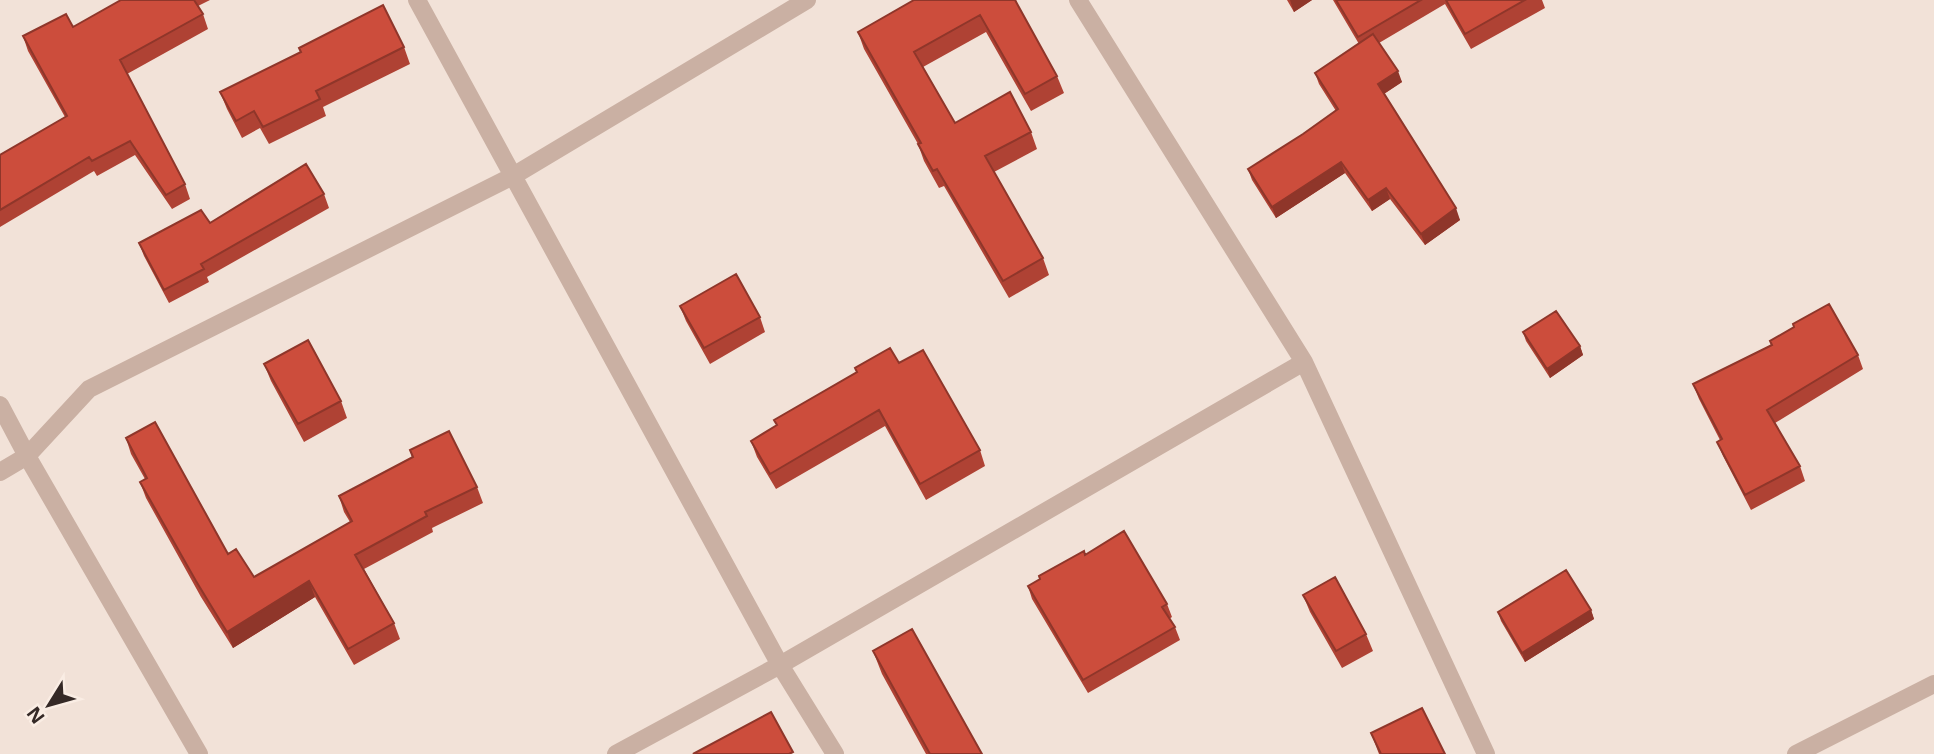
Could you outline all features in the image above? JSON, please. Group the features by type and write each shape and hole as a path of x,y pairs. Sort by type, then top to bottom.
{"street":[{"path":"417,0 780,665 835,754"},
{"path":"0,472 27,456 89,389 513,176 807,0"},
{"path":"1078,0 1304,362 1486,754"},
{"path":"616,754 780,665 1304,362"},
{"path":"0,405 199,754"},
{"path":"1796,754 1934,684"}],"building":[{"path":"121,0 194,0 203,14 120,60 185,184 166,195 130,141 92,161 89,157 0,210 0,155 67,116 23,36 66,14 73,27"},
{"path":"914,0 1015,0 1057,76 1025,94 980,15 914,52 955,123 1010,92 1031,132 985,156 1043,258 1003,281 937,169 933,171 918,144 921,143 858,32"},
{"path":"1336,0 1421,0 1358,37"},
{"path":"1446,0 1525,0 1465,34"},
{"path":"383,5 404,47 316,91 320,99 263,127 254,111 236,121 220,92 301,52 299,48"},
{"path":"1373,34 1398,71 1378,84 1456,208 1421,234 1386,188 1368,200 1341,162 1272,207 1248,169 1338,109 1315,73"},
{"path":"306,164 324,194 201,264 204,269 164,290 139,243 201,210 210,223"},
{"path":"736,274 760,317 704,348 680,306"},
{"path":"1829,304 1858,355 1767,410 1800,466 1745,495 1717,442 1722,439 1693,384 1772,345 1770,341 1794,327 1793,324"},
{"path":"1556,311 1580,346 1547,369 1523,332"},
{"path":"308,340 341,401 298,424 264,364"},
{"path":"890,348 899,363 923,350 980,450 920,484 879,410 770,474 751,441 777,425 774,420 857,372 855,368"},
{"path":"155,422 228,554 236,549 254,577 352,521 339,496 413,457 410,450 449,431 477,487 425,512 427,516 355,555 394,623 348,649 309,581 227,632 140,482 147,478 126,438"},
{"path":"1124,531 1167,604 1162,607 1175,627 1083,680 1028,586 1040,579 1039,576 1084,551 1085,555"},
{"path":"1566,570 1591,610 1522,653 1498,612"},
{"path":"1335,577 1366,634 1336,651 1303,595"},
{"path":"912,629 982,754 930,754 873,651"},
{"path":"1422,708 1445,754 1381,754 1371,733"},
{"path":"771,712 793,752 693,754"}]}
